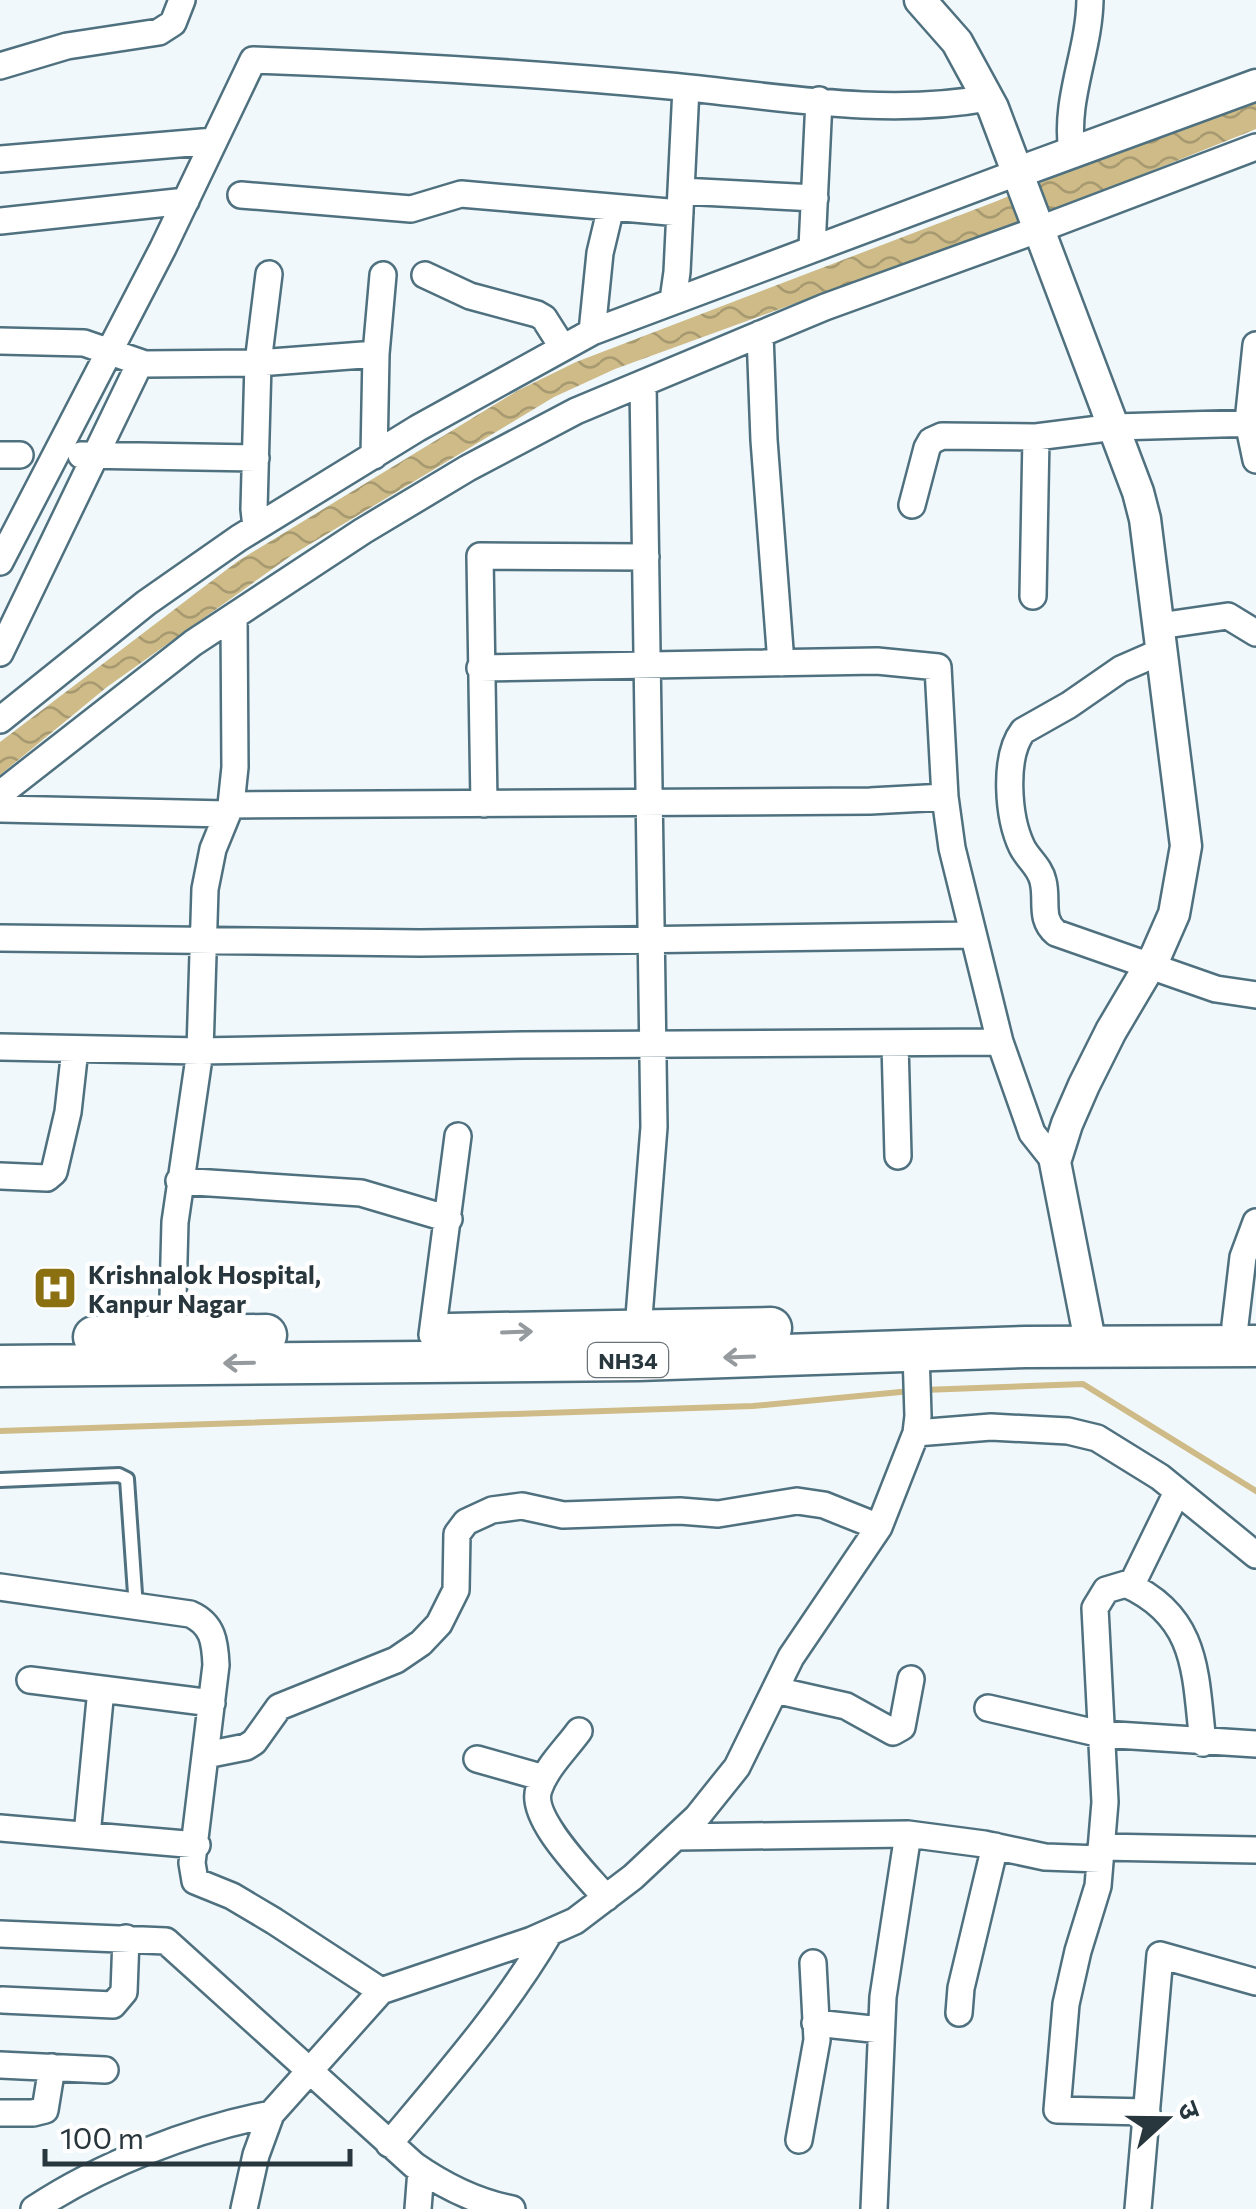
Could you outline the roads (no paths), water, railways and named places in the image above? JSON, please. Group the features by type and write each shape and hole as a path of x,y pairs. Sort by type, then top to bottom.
{"highway":[{"name":"NH34","path":"0,1366 637,1345 1249,1332"},
{"name":"NH34","path":"0,1340 172,1335 432,1335 917,1365 1088,1334"}],"street":[{"path":"0,66 67,46 159,32 173,23 182,0"},
{"path":"920,0 957,42 988,98 1115,427 1145,519 1186,846 1174,914 1084,1085 1066,1124 1055,1162 1088,1334"},
{"path":"1072,152 1070,104 1086,38 1090,0"},
{"path":"0,653 15,569 57,453 253,60 398,65 818,100 944,106 988,98"},
{"path":"0,720 146,604 256,528 592,332 812,248 1020,177 1072,152 1256,86"},
{"path":"673,300 686,88"},
{"path":"812,248 818,100"},
{"path":"0,159 214,141"},
{"path":"0,794 234,616 468,468 576,411 1038,224 1254,154"},
{"path":"241,195 411,209 462,194 611,207 815,198"},
{"path":"0,221 186,201"},
{"path":"592,332 600,254 611,207"},
{"path":"256,528 258,363 269,274"},
{"path":"374,456 382,275"},
{"path":"425,275 470,296 544,318 563,348"},
{"path":"760,334 781,663"},
{"path":"0,341 84,342 140,363 258,363 376,354"},
{"path":"1256,345 1252,422 1256,460"},
{"path":"15,569 95,456 140,363"},
{"path":"637,1345 654,1127 642,383"},
{"path":"912,505 927,448 936,438 1036,437 1115,427 1252,422"},
{"path":"1033,596 1036,437"},
{"path":"57,453 256,458"},
{"path":"484,804 480,556 646,557"},
{"path":"172,1335 174,1222 200,1051 207,876 229,809 235,767 234,616"},
{"path":"1256,633 1228,616 1159,639 1121,669 1023,731 1009,762 1016,829 1022,848 1043,878 1050,928 1065,938 1216,989 1256,996"},
{"path":"480,668 878,661 938,667 945,797 972,935 1000,1042 1032,1134 1055,1162"},
{"path":"0,809 870,801 945,797"},
{"path":"0,938 652,941 972,935"},
{"path":"0,1047 200,1051 1000,1042"},
{"path":"895,1044 898,1156"},
{"path":"0,1176 47,1178 54,1172 68,1112 75,1049"},
{"path":"432,1335 458,1136"},
{"path":"180,1181 361,1193 449,1219"},
{"path":"1249,1332 1242,1257 1256,1222"},
{"path":"244,2209 256,2155 271,2114 381,1991 574,1921 633,1878 697,1817 737,1767 791,1657 879,1527 917,1425 917,1365"},
{"path":"917,1425 1068,1432 1098,1438 1177,1492 1256,1556"},
{"path":"1131,1586 1177,1492"},
{"path":"206,1756 246,1747 279,1707 396,1660 421,1643 440,1624 456,1590 457,1534 466,1522 492,1510 522,1506 563,1515 680,1511 718,1514 797,1502 824,1505 879,1527"},
{"path":"1148,2112 1057,2110 1066,2004 1098,1886 1105,1802 1094,1608 1106,1590 1131,1586 1178,1624 1188,1642 1203,1743"},
{"path":"0,1588 190,1614 206,1624 215,1644 197,1845 192,1863 194,1881 232,1896 381,1991"},
{"path":"775,1690 846,1706 892,1732 902,1727 910,1679"},
{"path":"30,1680 212,1702"},
{"path":"87,1836 100,1688"},
{"path":"988,1708 1101,1734 1256,1744"},
{"path":"579,1732 544,1778 537,1794 544,1821 606,1898"},
{"path":"477,1758 544,1778"},
{"path":"0,1828 197,1845"},
{"path":"676,1837 908,1834 1044,1857 1256,1850"},
{"path":"874,2209 882,1997 908,1834"},
{"path":"959,2014 961,1988 994,1846"},
{"path":"389,2144 480,2034 550,1932"},
{"path":"0,1934 166,1941 422,2170 460,2192 512,2209"},
{"path":"2,2000 114,2004 124,1992 126,1938"},
{"path":"1138,2209 1160,1954 1256,1982"},
{"path":"799,2140 815,2058 813,1963"},
{"path":"816,2024 882,2030"},
{"path":"0,2064 106,2070"},
{"path":"0,2113 45,2110 52,2067"},
{"path":"34,2209 82,2181 155,2150 271,2114"},
{"path":"418,2209 422,2170"}],"lane":[{"path":"0,1480 119,1476 127,1479 136,1608"}],"water":[{"path":"1256,99 1256,129 1069,204 615,369 554,397 292,555 107,687 0,775 0,742 238,561 517,391 576,362 997,201 1174,127"}],"waterway":[{"path":"923,1390 1083,1384 1256,1491"},
{"path":"0,1431 753,1406 911,1391"}],"place":[{"name":"Krishnalok Hospital, Kanpur Nagar","path":"55,1288"}]}
